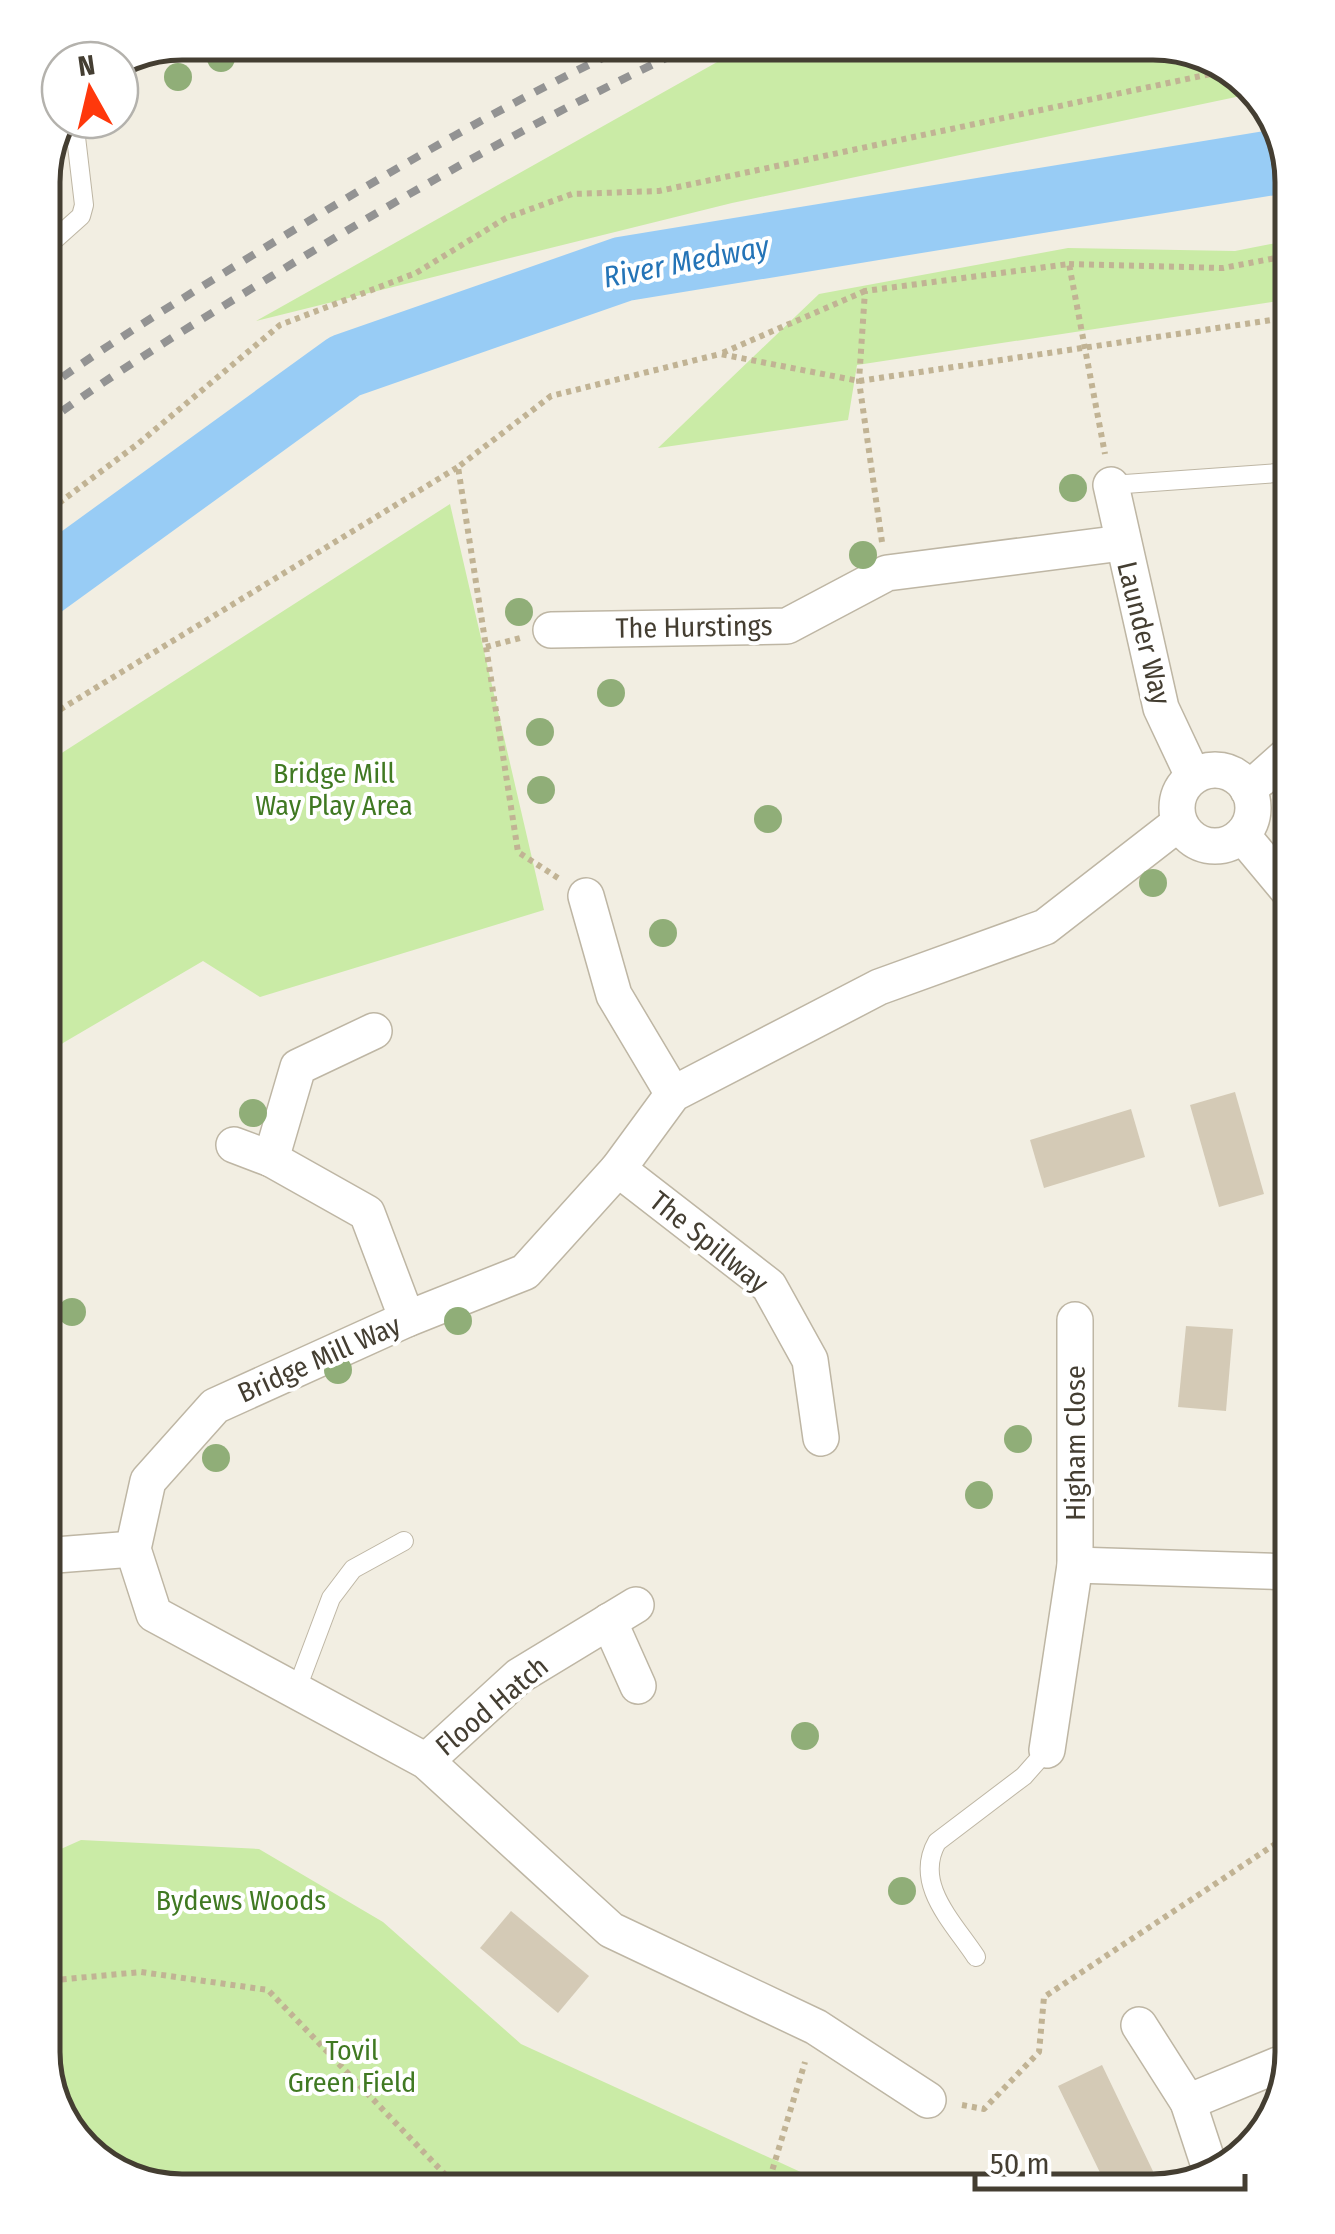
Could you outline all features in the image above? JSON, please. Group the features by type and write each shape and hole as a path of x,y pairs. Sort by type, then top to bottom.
{"street":[{"name":"Launder Way","path":"1111,485 1161,708 1193,776"},
{"name":"The Hurstings","path":"551,630 787,626 887,573 1122,543"},
{"path":"1248,790 1275,766"},
{"path":"1218,770 1230,773 1248,790 1253,814 1242,835 1232,842 1208,846 1186,834 1179,823 1178,798 1193,776 1218,770"},
{"name":"Bridge Mill Way","path":"133,1549 148,1481 215,1406 407,1319 526,1272 618,1169 673,1094 879,987 1046,927 1179,823"},
{"path":"1242,835 1275,875"},
{"path":"586,896 614,995 673,1094"},
{"path":"271,1159 298,1067 374,1031"},
{"path":"234,1145 271,1159 367,1213 407,1319"},
{"name":"The Spillway","path":"618,1169 769,1286 810,1360 821,1438"},
{"name":"Higham Close","path":"1048,1750 1075,1565 1075,1320"},
{"path":"60,1555 133,1549 154,1614 426,1761 611,1930 816,2027 928,2100"},
{"path":"1075,1565 1275,1571"},
{"name":"Flood Hatch","path":"426,1761 519,1676 623,1613 638,1686"},
{"path":"1138,2025 1188,2102 1207,2161"},
{"path":"1188,2102 1274,2067"}],"lane":[{"path":"60,235 81,216 84,205 76,140"},
{"path":"1111,485 1275,473"},
{"path":"296,1691 331,1598 353,1569 404,1542"},
{"path":"976,1957 934,1895 927,1875 928,1857 937,1842 1024,1776 1048,1750"}],"path":[{"path":"60,502 139,442 280,324 416,273 522,212 572,194 660,190 1209,74"},
{"path":"60,710 458,467 551,396 720,354 865,292 1070,264 1223,268 1275,258"},
{"path":"1070,264 1111,485"},
{"path":"865,292 858,382 887,573"},
{"path":"720,354 858,382 1275,320"},
{"path":"458,467 518,852 586,896"},
{"path":"928,2100 984,2109 1038,2052 1044,1997 1275,1844"},
{"path":"60,1980 141,1972 268,1990 445,2174"},
{"path":"771,2174 816,2027"}],"green space":[{"path":"721,60 1161,60 1193,66 1221,80 1240,96 732,203 256,321"},
{"path":"1275,243 1275,302 857,365 848,420 658,448 819,294 1068,248 1235,251"},
{"name":"Bridge Mill Way Play Area","path":"450,504 544,910 260,997 203,961 60,1046 60,754"},
{"name":"Tovil Green Field","path":"81,1840 259,1849 383,1922 521,2044 805,2174 174,2174 142,2168 114,2154 90,2133 66,2092 60,2052 60,1849"}],"building":[{"path":"1235,1092 1264,1194 1219,1207 1190,1105"},
{"path":"1131,1109 1145,1157 1044,1188 1030,1140"},
{"path":"1186,1326 1233,1329 1226,1411 1178,1407"},
{"path":"511,1911 589,1976 558,2013 480,1948"},
{"path":"1102,2065 1154,2174 1101,2174 1058,2086"}],"waterway":[{"name":"River Medway","path":"60,573 345,366 623,269 1273,162"}],"railway":[{"path":"60,379 352,195 491,115 599,60"},
{"path":"60,413 156,348 376,213 662,60"}],"park label":[{"name":"Bydews Woods","path":"241,1900"}]}
